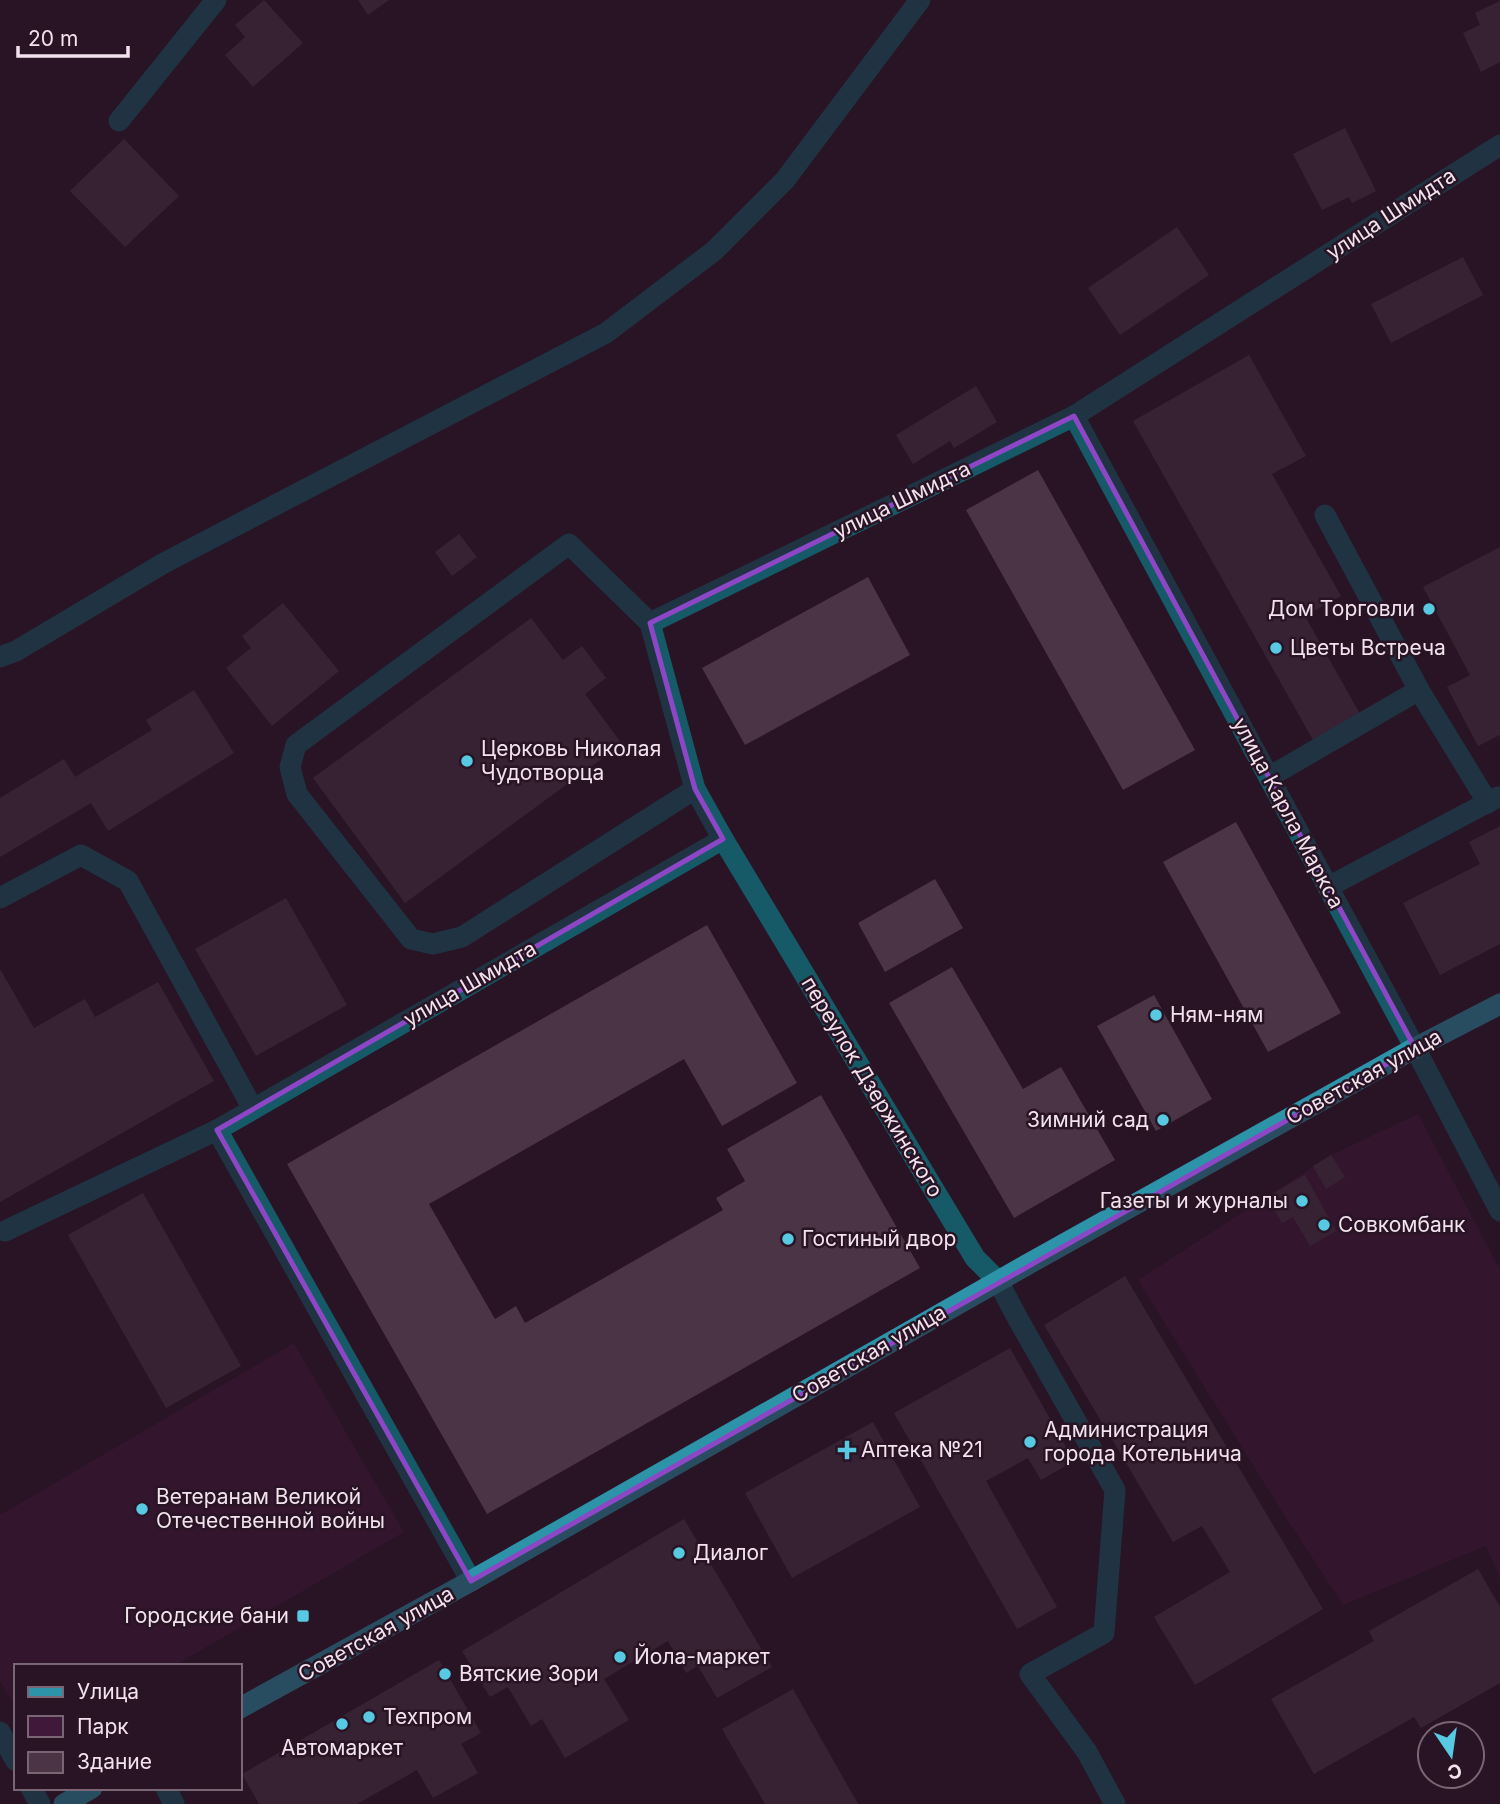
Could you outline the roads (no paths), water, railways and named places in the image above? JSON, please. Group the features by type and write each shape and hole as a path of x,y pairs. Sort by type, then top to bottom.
{"main road":[{"name":"Советская улица","path":"242,1707 471,1581 998,1281 1415,1048 1500,1004"},
{"path":"64,1804 88,1790"}],"street":[{"path":"119,121 216,0"},
{"path":"0,657 16,651 164,563 606,333 714,251 785,180 920,0"},
{"name":"улица Шмидта","path":"650,623 1074,416 1500,145"},
{"name":"улица Карла Маркса","path":"1074,416 1500,1211"},
{"path":"1325,515 1419,691 1494,800 1328,887"},
{"path":"650,623 569,544 296,745 290,767 297,794 411,939 433,944 462,937 695,789"},
{"name":"переулок Дзержинского","path":"650,623 695,789 975,1258 998,1281 1115,1490 1104,1633 1030,1674 1087,1752 1115,1804"},
{"path":"1269,777 1419,691"},
{"name":"улица Шмидта","path":"5,1231 217,1130 723,839"},
{"path":"0,898 81,855 128,881 253,1109"},
{"path":"217,1130 471,1581"},
{"path":"0,1732 14,1757"}],"place":[{"name":"Дом Торговли","path":"1429,609"},
{"name":"Цветы Встреча","path":"1276,648"},
{"name":"Церковь Николая Чудотворца","path":"467,761"},
{"name":"Ням-ням","path":"1156,1015"},
{"name":"Зимний сад","path":"1163,1120"},
{"name":"Газеты и журналы","path":"1302,1201"},
{"name":"Совкомбанк","path":"1324,1225"},
{"name":"Гостиный двор","path":"788,1239"},
{"name":"Администрация города Котельнича","path":"1030,1442"},
{"name":"Аптека №21","path":"847,1450"},
{"name":"Ветеранам Великой Отечественной войны","path":"142,1509"},
{"name":"Диалог","path":"679,1553"},
{"name":"Городские бани","path":"303,1616"},
{"name":"Йола-маркет","path":"620,1657"},
{"name":"Вятские Зори","path":"445,1674"},
{"name":"Техпром","path":"369,1717"},
{"name":"Автомаркет","path":"342,1724"}]}
